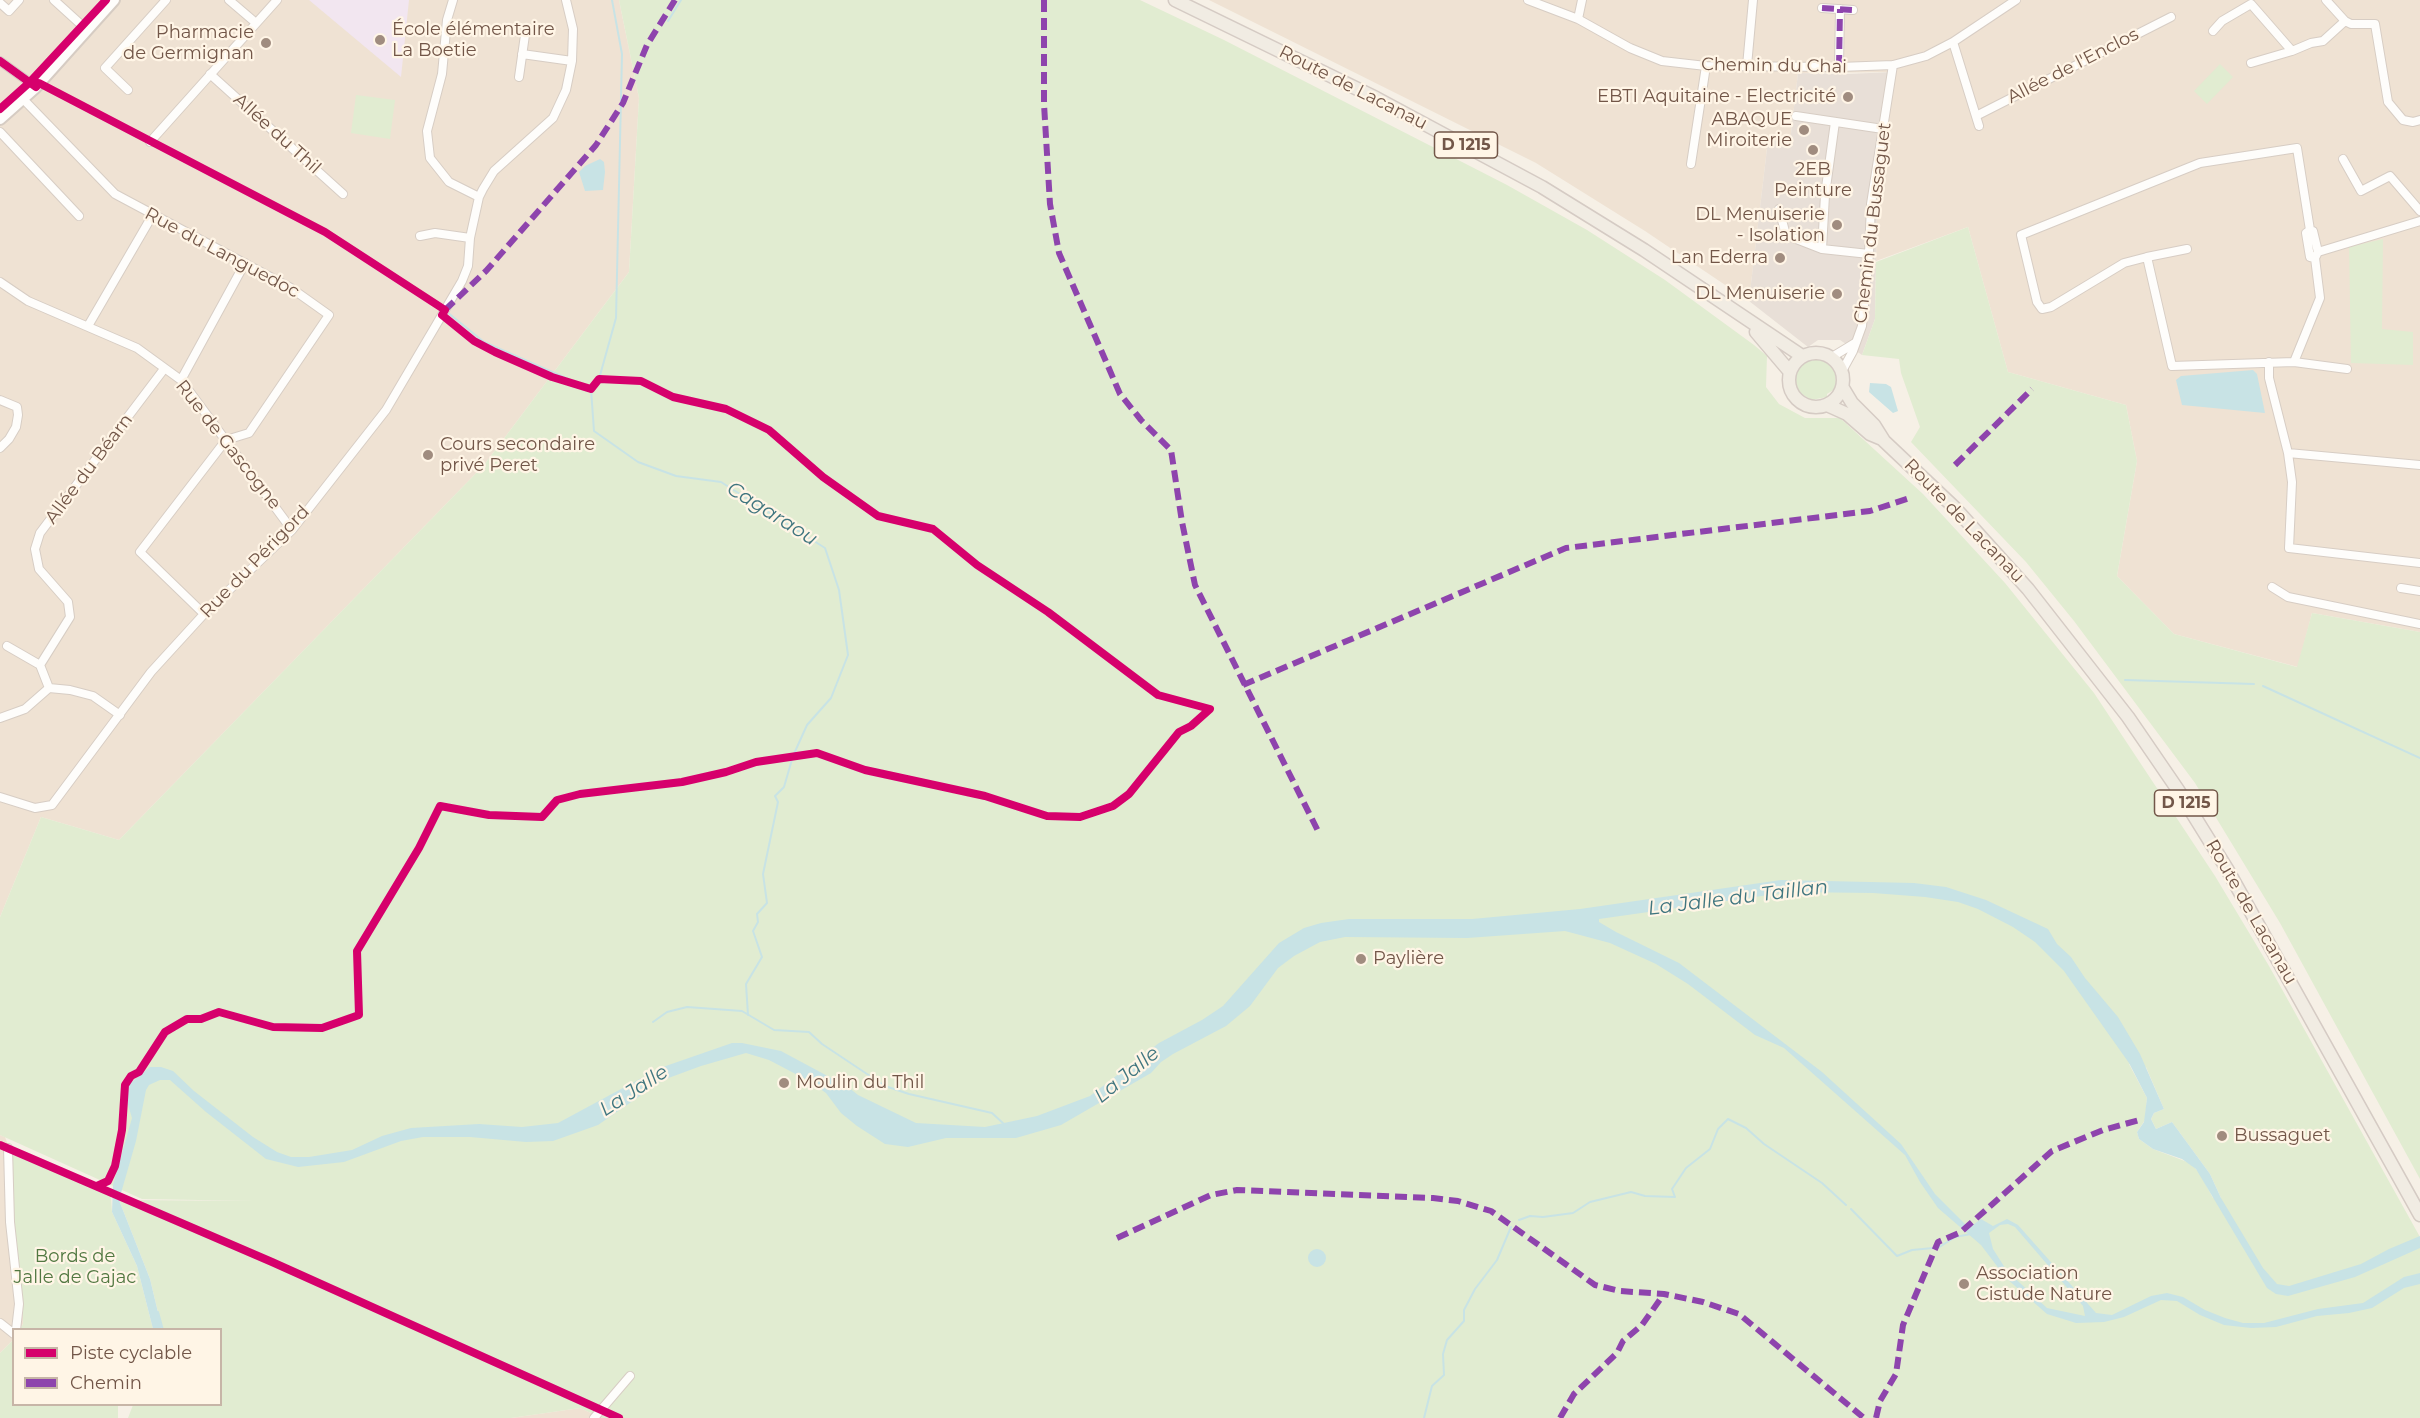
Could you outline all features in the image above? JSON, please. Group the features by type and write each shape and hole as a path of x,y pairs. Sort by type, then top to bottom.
{"main road":[{"path":"0,119 24,100 114,0"},
{"name":"Route de Lacanau","path":"1176,0 1367,94 1500,163 1607,226 1741,316"},
{"name":"D 1215","path":"1741,316 1802,356"},
{"name":"D 1215","path":"1741,316 1790,372"},
{"path":"1815,352 1832,357 1842,371 1843,388 1835,401 1818,408 1797,400 1790,390 1790,372 1795,363 1802,356 1815,352"},
{"name":"D 1215","path":"1843,388 1852,403 1874,425 1884,441"},
{"name":"D 1215","path":"1827,405 1847,414 1870,434 1884,441"},
{"name":"Route de Lacanau","path":"1884,441 1955,508 2002,559 2055,621 2128,717 2178,790 2227,869 2420,1215"}],"street":[{"path":"0,3 9,11 19,0"},
{"path":"54,0 87,30"},
{"path":"129,90 105,69 166,0"},
{"path":"230,0 256,23"},
{"path":"453,0 447,20 442,74 427,130 430,158 449,182 479,197"},
{"name":"Rue du Périgord","path":"0,797 35,808 52,805 151,672 204,614 292,530 386,410 462,281 468,266 470,238 479,197 494,171 553,118 566,90 572,61 573,29 566,0"},
{"name":"Chemin du Chai","path":"1528,0 1578,19 1630,48 1662,61 1706,66 1839,67 1893,66 1926,56 1953,42 2016,0"},
{"path":"1578,19 1582,0"},
{"path":"1747,66 1753,0"},
{"path":"2326,0 2345,21 2351,24 2375,24 2388,102 2403,120 2413,122 2420,120"},
{"path":"150,142 256,23 271,2"},
{"path":"2213,31 2222,21 2251,4 2292,51"},
{"path":"1822,8 1853,10"},
{"path":"1839,67 1840,9"},
{"name":"Allée de l'Enclos","path":"1976,116 2171,17"},
{"path":"2251,63 2323,41 2345,21"},
{"path":"519,76 526,28"},
{"path":"1953,42 1979,126"},
{"path":"522,54 572,61"},
{"path":"0,61 36,87"},
{"path":"1691,164 1706,66"},
{"name":"Chemin du Bussaguet","path":"1842,371 1853,351 1862,326 1871,204 1893,66"},
{"name":"Allée du Thil","path":"210,75 343,194"},
{"name":"Rue du Languedoc","path":"24,100 115,195 291,288 329,315 249,433 226,440"},
{"path":"1796,116 1882,129"},
{"path":"1822,249 1825,195 1835,122"},
{"path":"0,132 79,216"},
{"path":"2187,249 2124,262 2051,307 2042,309 2037,302 2021,235 2200,163 2297,147 2310,230 2313,231 2320,298 2294,362"},
{"path":"2343,159 2361,190 2390,176 2420,211"},
{"path":"1779,209 1786,235 1822,249 1869,254"},
{"path":"88,326 152,216"},
{"path":"2316,255 2420,221"},
{"path":"420,236 435,233 470,238"},
{"path":"2147,257 2172,366 2294,362 2347,369"},
{"path":"181,380 245,263"},
{"name":"Rue de Gascogne","path":"0,282 28,301 137,348 181,380 292,530"},
{"path":"1832,357 1855,343"},
{"path":"2269,362 2269,378 2288,453 2292,482 2289,548 2420,563"},
{"name":"Allée du Béarn","path":"40,665 70,617 68,602 39,569 35,549 40,533 164,369"},
{"path":"0,400 16,407 18,415 16,427 0,448"},
{"path":"204,614 140,552 226,440"},
{"path":"2288,453 2420,465"},
{"path":"2272,587 2288,597 2420,624"},
{"path":"2402,588 2420,591"},
{"path":"8,646 40,665 49,688"},
{"path":"0,718 25,709 49,688 93,696 120,715"},
{"path":"8,1148 10,1222 19,1304 16,1328"},
{"path":"0,1323 12,1332"},
{"path":"594,1418 630,1376"}],"shaded area":[{"path":"0,0 619,0 639,98 629,272 484,465 119,840 41,817 0,917"},
{"name":"École élémentaire La Boetie","path":"309,0 409,0 401,77"},
{"path":"1209,0 2420,0 2420,632 2312,613 2298,667 2174,634 2117,576 2137,461 2126,405 2008,372 1968,227 1876,261 1877,205 1894,72 1798,73 1790,142 1768,140 1749,301 1645,231 1536,163"},
{"path":"1894,72 1877,205 1875,319 1862,355 1840,340 1818,340 1808,347 1749,301 1768,140 1790,142 1798,73"},
{"path":"0,1135 5,1137 11,1153 16,1270 23,1300 23,1324 21,1328 12,1328 12,1341 0,1353"},
{"path":"580,1408 602,1418 511,1418"}],"green space":[{"path":"619,0 1140,0 1224,40 1507,185 1587,230 1665,280 1767,356 1766,387 1779,404 1805,418 1840,418 1923,494 2005,583 2094,693 2215,876 2269,966 2420,1237 2420,1418 602,1418 580,1408 511,1418 128,1418 133,1406 222,1406 222,1328 162,1328 150,1279 119,1200 255,1201 142,1199 0,1135 0,917 41,817 119,840 484,465 629,272 639,98","holes":["2129,1064 2146,1067 2164,1109 2154,1113 2151,1119 2156,1129 2172,1122 2210,1174 2221,1198 2213,1198 2199,1172 2190,1163 2153,1149 2139,1139 2137,1132 2145,1120 2147,1098"]},
{"path":"2220,64 2233,77 2207,104 2194,91"},
{"path":"356,95 395,100 390,139 351,133"},
{"path":"1968,227 2008,372 2126,405 2137,461 2117,576 2174,634 2297,667 2312,613 2420,632 2420,1179 2280,923 2195,783 2074,621 2026,562 1911,442 1920,427 1901,373 1899,359 1862,355 1875,319 1876,262"},
{"path":"2383,239 2382,329 2413,332 2413,365 2351,363 2349,247"},
{"path":"1818,359 1831,365 1835,371 1836,384 1835,389 1827,394 1827,397 1811,400 1800,393 1796,387 1796,373 1805,362"},
{"name":"Bords de Jalle de Gajac","path":"11,1153 111,1196 112,1212 137,1266 153,1328 21,1328 23,1324 23,1300 16,1270"},
{"name":"Bords de Jalle de Gajac","path":"12,1341 12,1406 118,1406 118,1418 0,1418 0,1353"}],"water":[{"path":"600,159 604,162 605,172 603,190 585,191 579,172 585,166"},
{"path":"2253,370 2257,374 2265,413 2182,405 2176,380 2181,376"},
{"path":"1870,383 1886,384 1891,387 1898,411 1893,413 1869,392"},
{"name":"La Jalle du Taillan","path":"1781,880 1914,883 1946,887 1986,900 2048,929 2057,944 2071,957 2085,978 2118,1017 2140,1054 2164,1109 2154,1113 2151,1119 2156,1129 2172,1122 2210,1174 2221,1198 2263,1268 2277,1284 2289,1286 2361,1264 2420,1236 2420,1248 2355,1277 2288,1296 2276,1294 2267,1288 2196,1169 2182,1159 2153,1149 2139,1139 2137,1132 2144,1122 2147,1098 2129,1063 2064,971 2035,942 2013,927 1978,909 1958,902 1925,897 1873,893 1790,892 1599,919 1599,922 1679,963 1822,1072 1901,1144 1935,1194 1969,1228 1981,1219 1993,1226 2007,1219 2018,1225 2096,1313 2112,1315 2151,1296 2167,1293 2183,1297 2225,1318 2243,1323 2264,1323 2318,1309 2363,1303 2404,1277 2420,1273 2420,1284 2404,1288 2372,1308 2317,1316 2276,1327 2251,1328 2224,1325 2200,1315 2177,1301 2161,1300 2124,1317 2104,1322 2076,1323 2047,1314 2006,1278 1981,1245 1938,1208 1905,1155 1784,1048 1755,1035 1688,984 1656,964 1610,943 1565,931 1467,938 1345,937 1320,942 1278,968 1250,1006 1226,1026 1173,1054 1151,1073 1061,1125 1016,1138 946,1138 908,1147 885,1144 841,1113 826,1093 809,1081 769,1060 746,1053 663,1080 598,1125 553,1141 526,1142 470,1137 423,1137 401,1141 344,1162 298,1167 266,1159 206,1112 170,1080 160,1080 149,1085 146,1090 136,1141 119,1200 150,1279 162,1328 153,1328 137,1266 112,1212 113,1185 132,1118 126,1098 127,1086 150,1067 161,1067 173,1071 194,1091 253,1137 277,1152 291,1157 309,1157 352,1150 382,1136 411,1128 479,1124 522,1127 558,1123 660,1068 732,1043 781,1051 848,1087 858,1095 916,1123 985,1127 1037,1116 1090,1096 1159,1043 1223,1006 1279,943 1304,928 1349,919 1472,919 1580,909","holes":["2008,1224 2015,1227 2083,1306 2085,1316 2047,1308 2007,1271 1993,1249 1989,1233 2000,1225"]},
{"path":"1313,1249 1321,1249 1326,1254 1324,1265 1313,1267 1308,1262 1308,1254"}],"waterway":[{"name":"Cagaraou","path":"599,379 616,318 622,54 612,0"},
{"path":"668,21 681,0"},
{"name":"Cagaraou","path":"447,312 484,342 591,389 594,431 638,462 676,476 721,482 825,548 839,590 848,655 831,698 807,725 793,756 784,787 775,796 778,802 763,874 767,903 757,914 758,922 753,931 762,957 746,984 748,1015"},
{"path":"2125,680 2254,684"},
{"path":"2263,686 2420,758"},
{"path":"653,1022 667,1012 687,1007 742,1011 774,1030 809,1032 822,1044 885,1086 909,1094 992,1113 1005,1125"},
{"name":"La Jalle","path":"840,1089 856,1098"},
{"path":"1519,1220 1530,1216 1543,1217 1573,1213 1590,1202 1631,1192 1645,1196 1675,1197 1672,1189 1686,1168 1710,1149 1718,1129 1728,1119 1746,1128 1764,1144 1822,1183 1846,1205"},
{"path":"1851,1209 1897,1256 1912,1250 1933,1248"},
{"path":"1424,1418 1432,1386 1444,1375 1443,1354 1447,1340 1464,1321 1464,1310 1475,1289 1497,1260 1511,1227"},
{"path":"1938,1248 1955,1237 1971,1234"},
{"name":"La Jalle","path":"158,1312 162,1328"}],"marked path":[{"path":"445,310 486,271 596,145 623,103 647,45 675,0"},
{"path":"1044,0 1044,104 1050,204 1059,253 1120,394 1141,420 1171,450 1195,585 1318,831"},
{"path":"1822,8 1853,10"},
{"path":"1839,67 1840,9"},
{"path":"1955,465 2032,389"},
{"path":"1243,685 1566,548 1870,511 1910,498"},
{"path":"1876,1418 1880,1401 1896,1374 1903,1325 1938,1242 1961,1232 2052,1151 2103,1130 2143,1119"},
{"path":"1117,1238 1211,1195 1237,1190 1458,1201 1491,1211 1595,1285 1620,1291 1664,1294 1703,1302 1739,1314 1864,1418"},
{"path":"1560,1418 1574,1394 1617,1353 1623,1341 1642,1325 1664,1294"}],"cycle path":[{"path":"0,109 30,82 106,0"},
{"path":"0,61 36,87 39,83 325,232 445,310 442,315 474,341 495,352 552,377 591,389 599,379 641,381 673,397 726,409 769,430 823,477 878,516 933,529 977,565 1048,612 1158,695 1210,709 1191,726 1179,732 1129,794 1113,806 1080,817 1047,816 985,796 865,770 817,753 756,762 726,772 682,782 580,794 557,800 542,817 489,815 440,806 419,848 357,951 359,1015 322,1028 273,1027 219,1012 201,1019 187,1019 165,1032 139,1072 131,1076 125,1085 122,1130 115,1166 108,1181 97,1186"},
{"path":"0,1145 272,1262 619,1418"}],"place":[{"name":"École élémentaire La Boetie","path":"380,40"},
{"name":"Pharmacie de Germignan","path":"266,43"},
{"name":"EBTI Aquitaine - Electricité","path":"1848,97"},
{"name":"ABAQUE Miroiterie","path":"1804,130"},
{"name":"2EB Peinture","path":"1813,150"},
{"name":"DL Menuiserie - Isolation","path":"1837,225"},
{"name":"Lan Ederra","path":"1780,258"},
{"name":"DL Menuiserie","path":"1837,294"},
{"name":"Cours secondaire privé Peret","path":"428,455"},
{"name":"Paylière","path":"1361,959"},
{"name":"Moulin du Thil","path":"784,1083"},
{"name":"Bussaguet","path":"2222,1136"},
{"name":"Association Cistude Nature","path":"1964,1284"}]}
